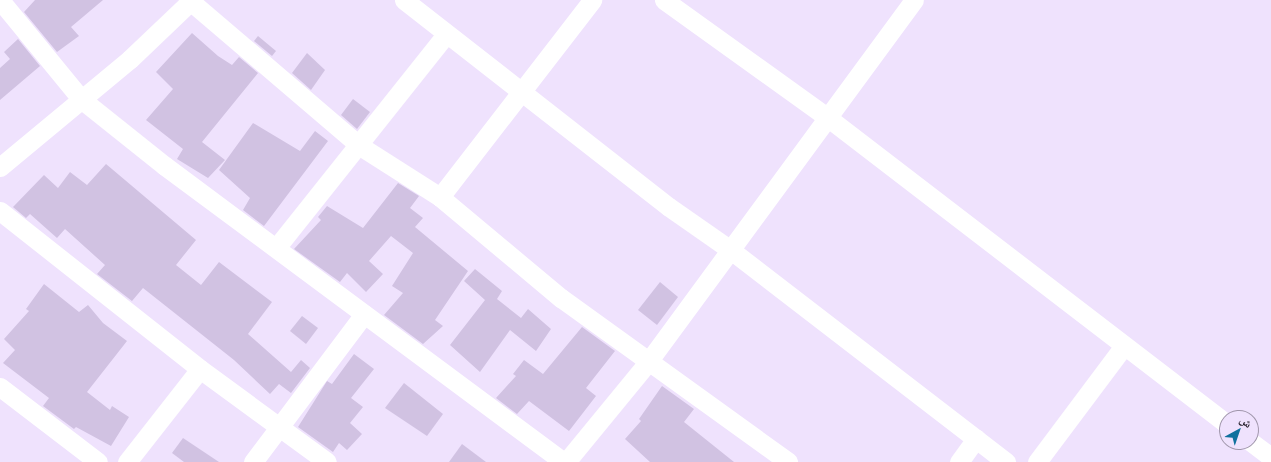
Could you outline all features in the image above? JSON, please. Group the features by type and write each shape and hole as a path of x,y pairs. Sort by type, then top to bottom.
{"street":[{"path":"0,0 81,99 276,248 563,462"},
{"path":"0,167 81,99 191,0 360,146 440,197 561,298 788,462"},
{"path":"404,0 520,92 732,251 1006,462"},
{"path":"440,197 592,0"},
{"path":"664,0 827,117 1123,347 1219,418"},
{"path":"566,462 648,362 732,251 827,117 914,0"},
{"path":"276,248 360,146 446,34"},
{"path":"0,211 200,369 327,462"},
{"path":"253,462 281,428 364,314"},
{"path":"1036,462 1123,347"},
{"path":"127,462 200,369"},
{"path":"0,387 98,462"},
{"path":"959,462 976,440"},
{"path":"1259,448 1271,457"}],"building":[{"path":"35,0 103,0 71,27 79,36 57,52 24,12"},
{"path":"192,33 218,56 232,65 239,57 258,73 202,142 225,160 208,178 177,159 183,149 146,120 173,89 156,72"},
{"path":"258,36 276,51 272,56 254,41"},
{"path":"18,39 40,66 0,100 0,68 10,59 4,52"},
{"path":"307,53 325,70 311,90 292,73"},
{"path":"353,99 370,112 357,129 341,115"},
{"path":"253,123 300,151 315,131 328,141 264,226 243,210 250,198 219,170"},
{"path":"106,164 196,240 176,265 201,285 219,262 272,302 248,334 291,372 301,360 310,368 291,393 279,384 270,394 234,360 143,288 132,301 97,274 105,265 65,229 57,238 30,214 26,218 13,207 44,175 58,188 70,172 87,185"},
{"path":"398,183 419,196 410,208 423,218 415,227 468,271 435,320 443,326 423,344 384,315 403,293 392,286 413,253 391,236 369,261 383,274 366,292 347,273 340,282 294,249 321,220 318,217 327,206 363,228"},
{"path":"475,269 502,291 497,299 521,318 528,309 551,329 536,351 510,330 480,372 450,345 485,300 464,281"},
{"path":"660,282 678,297 657,325 638,310"},
{"path":"44,284 79,312 88,305 103,323 127,341 87,392 110,410 112,406 129,417 111,446 76,427 74,429 43,406 49,398 3,363 15,350 4,339 29,311 26,309"},
{"path":"302,316 318,328 306,344 290,331"},
{"path":"582,327 615,351 586,388 596,396 569,431 529,401 517,414 496,398 516,376 513,374 524,360 543,374"},
{"path":"354,354 374,369 351,398 363,407 350,423 362,434 347,450 339,443 333,452 298,427 327,381 332,384"},
{"path":"404,383 443,414 427,436 385,408"},
{"path":"662,386 694,409 684,422 734,462 650,462 625,439 641,421 639,419"},
{"path":"183,438 219,462 184,462 172,453"},
{"path":"462,444 486,462 449,462"}]}
